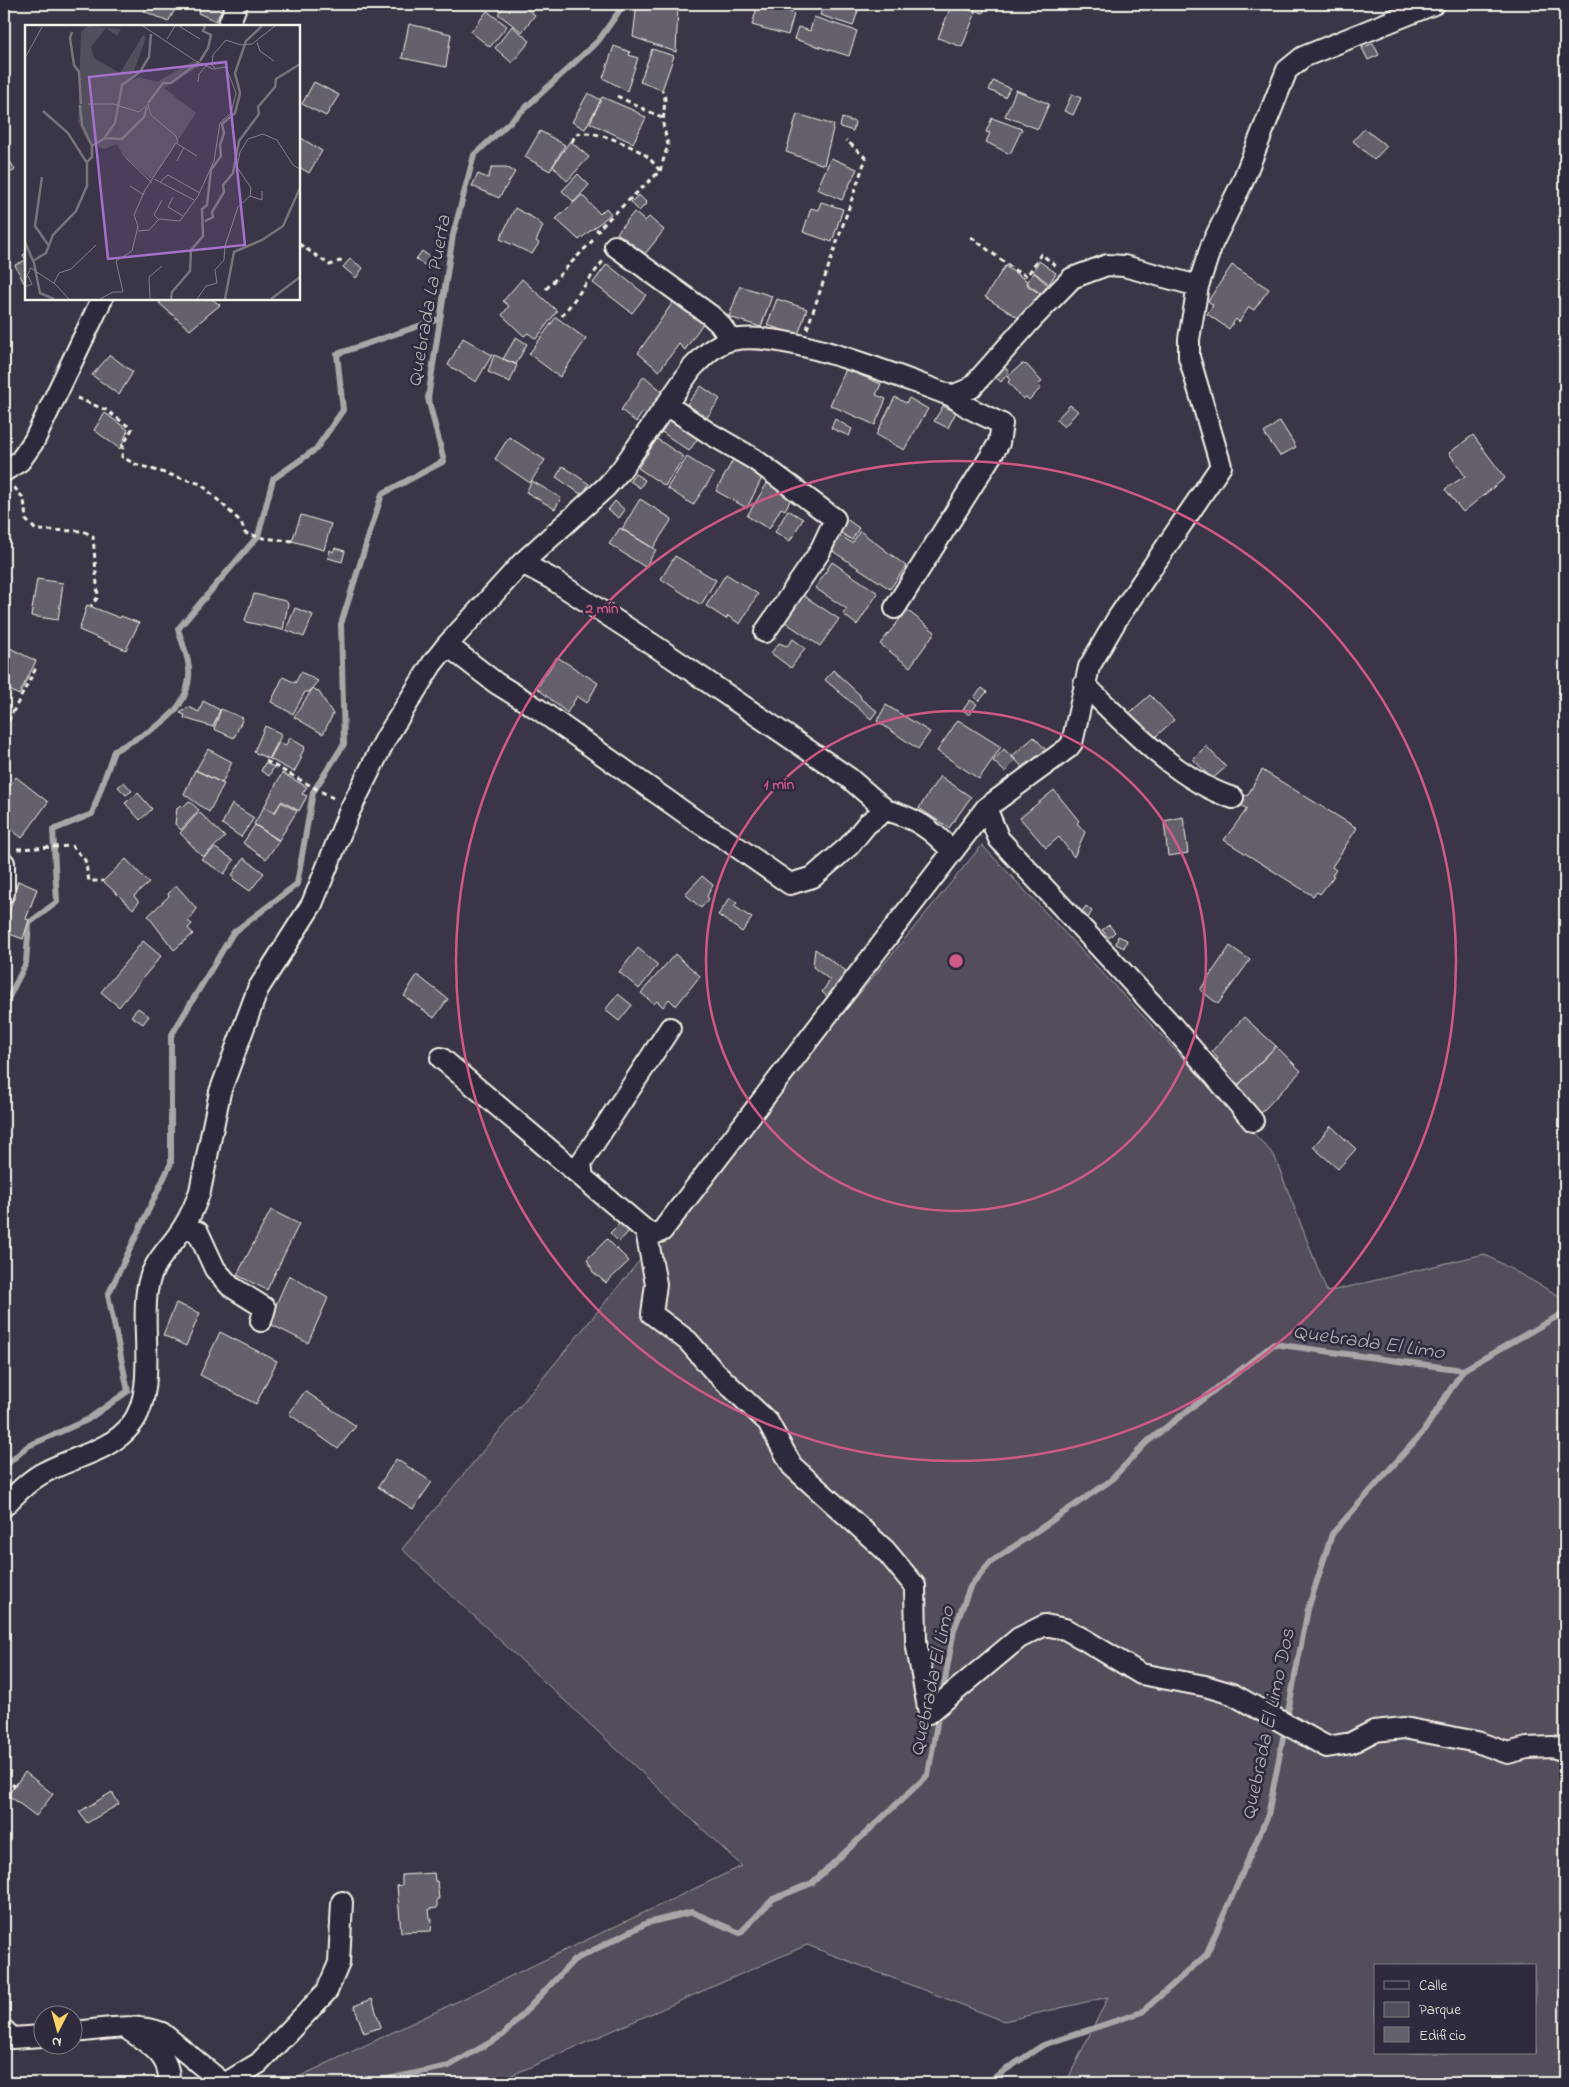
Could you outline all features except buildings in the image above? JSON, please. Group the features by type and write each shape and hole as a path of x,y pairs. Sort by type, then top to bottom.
{"street":[{"path":"228,25 237,4"},
{"path":"440,1058 646,1231 654,1234 662,1231 986,808 1068,748 1075,734 1089,667 1117,619 1221,466 1189,357 1189,339 1198,286 1212,244 1242,183 1287,70 1297,60 1310,54 1434,4"},
{"path":"608,239 710,314 731,340"},
{"path":"952,396 971,388 1033,318 1072,278 1107,265 1124,266 1198,286"},
{"path":"6,476 25,455 102,300"},
{"path":"4,1506 29,1482 44,1472 96,1451 132,1425 140,1409 145,1388 147,1291 152,1269 184,1226 200,1191 220,1092 258,989 312,904 350,810 386,738 432,664 447,645 522,563 606,487 621,470 692,368 717,346 731,340 761,339 802,345 885,371 952,396 969,408 1002,424 1000,443 895,608"},
{"path":"667,404 709,433 754,459 835,519 819,553 765,632"},
{"path":"522,563 552,579 658,648 849,778 886,810 911,817 932,831 952,851"},
{"path":"447,645 496,683 538,709 695,820 790,884 813,877 849,846 867,824 886,810"},
{"path":"1084,684 1138,738 1214,792 1233,798"},
{"path":"986,808 999,839 1168,1022 1252,1121"},
{"path":"4,893 9,856"},
{"path":"583,1178 581,1163 670,1028"},
{"path":"184,1226 198,1232 215,1269 230,1286 265,1308 261,1321"},
{"path":"646,1231 656,1284 652,1314 688,1341 713,1370 768,1422 792,1466 885,1550 915,1586 916,1642 929,1713 1018,1638 1044,1626 1065,1629 1140,1674 1205,1686 1232,1694 1327,1747 1351,1743 1374,1731 1404,1728 1476,1742 1508,1753 1527,1748 1553,1747 1565,1751"},
{"path":"82,2031 147,2028 162,2033 225,2083 259,2063 327,1991 339,1963 342,1902"},
{"path":"126,2028 164,2056 169,2071 169,2083"},
{"path":"4,2030 12,2038 32,2037"}],"path":[{"path":"608,239 597,230 660,171 668,145 664,119 665,98 662,90"},
{"path":"618,96 664,119"},
{"path":"572,142 575,135 580,132 607,137 646,155 660,171"},
{"path":"802,345 866,158 846,140"},
{"path":"972,237 1016,271 1027,276 1041,254 1072,278"},
{"path":"546,289 608,239"},
{"path":"562,316 608,239"},
{"path":"300,245 330,265 340,261 345,264"},
{"path":"58,391 106,410 132,429 124,446 122,458 142,467 200,484 241,522 246,533 263,538 292,541"},
{"path":"6,476 24,499 26,520 36,530 82,531 93,536 98,597 91,606"},
{"path":"4,729 37,666"},
{"path":"266,761 332,797 350,810"},
{"path":"9,856 72,846 85,860 89,881 103,881"},
{"path":"4,1780 15,1786"}],"green space":[{"path":"982,845 1274,1155 1327,1292 1484,1254 1565,1299 1565,2083 1066,2083 1108,1997 1004,2021 807,1945 494,2083 286,2083 742,1866 402,1549"}],"waterway":[{"name":"Quebrada La Puerta","path":"4,1467 28,1446 87,1420 128,1391 108,1295 171,1163 171,1036 233,933 297,884 313,792 344,744 341,624 382,494 444,461 428,398 453,235 474,155 599,40 624,4"},
{"path":"4,1007 26,963 29,923 57,902 53,830 92,814 114,751 162,723 180,703 186,691 189,671 178,629 258,536 273,479 316,449 343,410 337,354 439,319"},
{"name":"Quebrada El Limo","path":"942,1696 954,1630 970,1587 991,1562 1110,1481 1147,1442 1274,1344 1463,1370 1565,1312"},
{"name":"Quebrada El Limo Dos","path":"986,2083 1043,2045 1142,2012 1206,1955 1268,1815 1308,1609 1332,1534 1423,1432 1463,1370"},
{"name":"Quebrada El Limo","path":"369,2083 449,2066 503,2035 574,1960 647,1923 692,1912 740,1933 773,1899 812,1883 928,1775 939,1711"}]}
